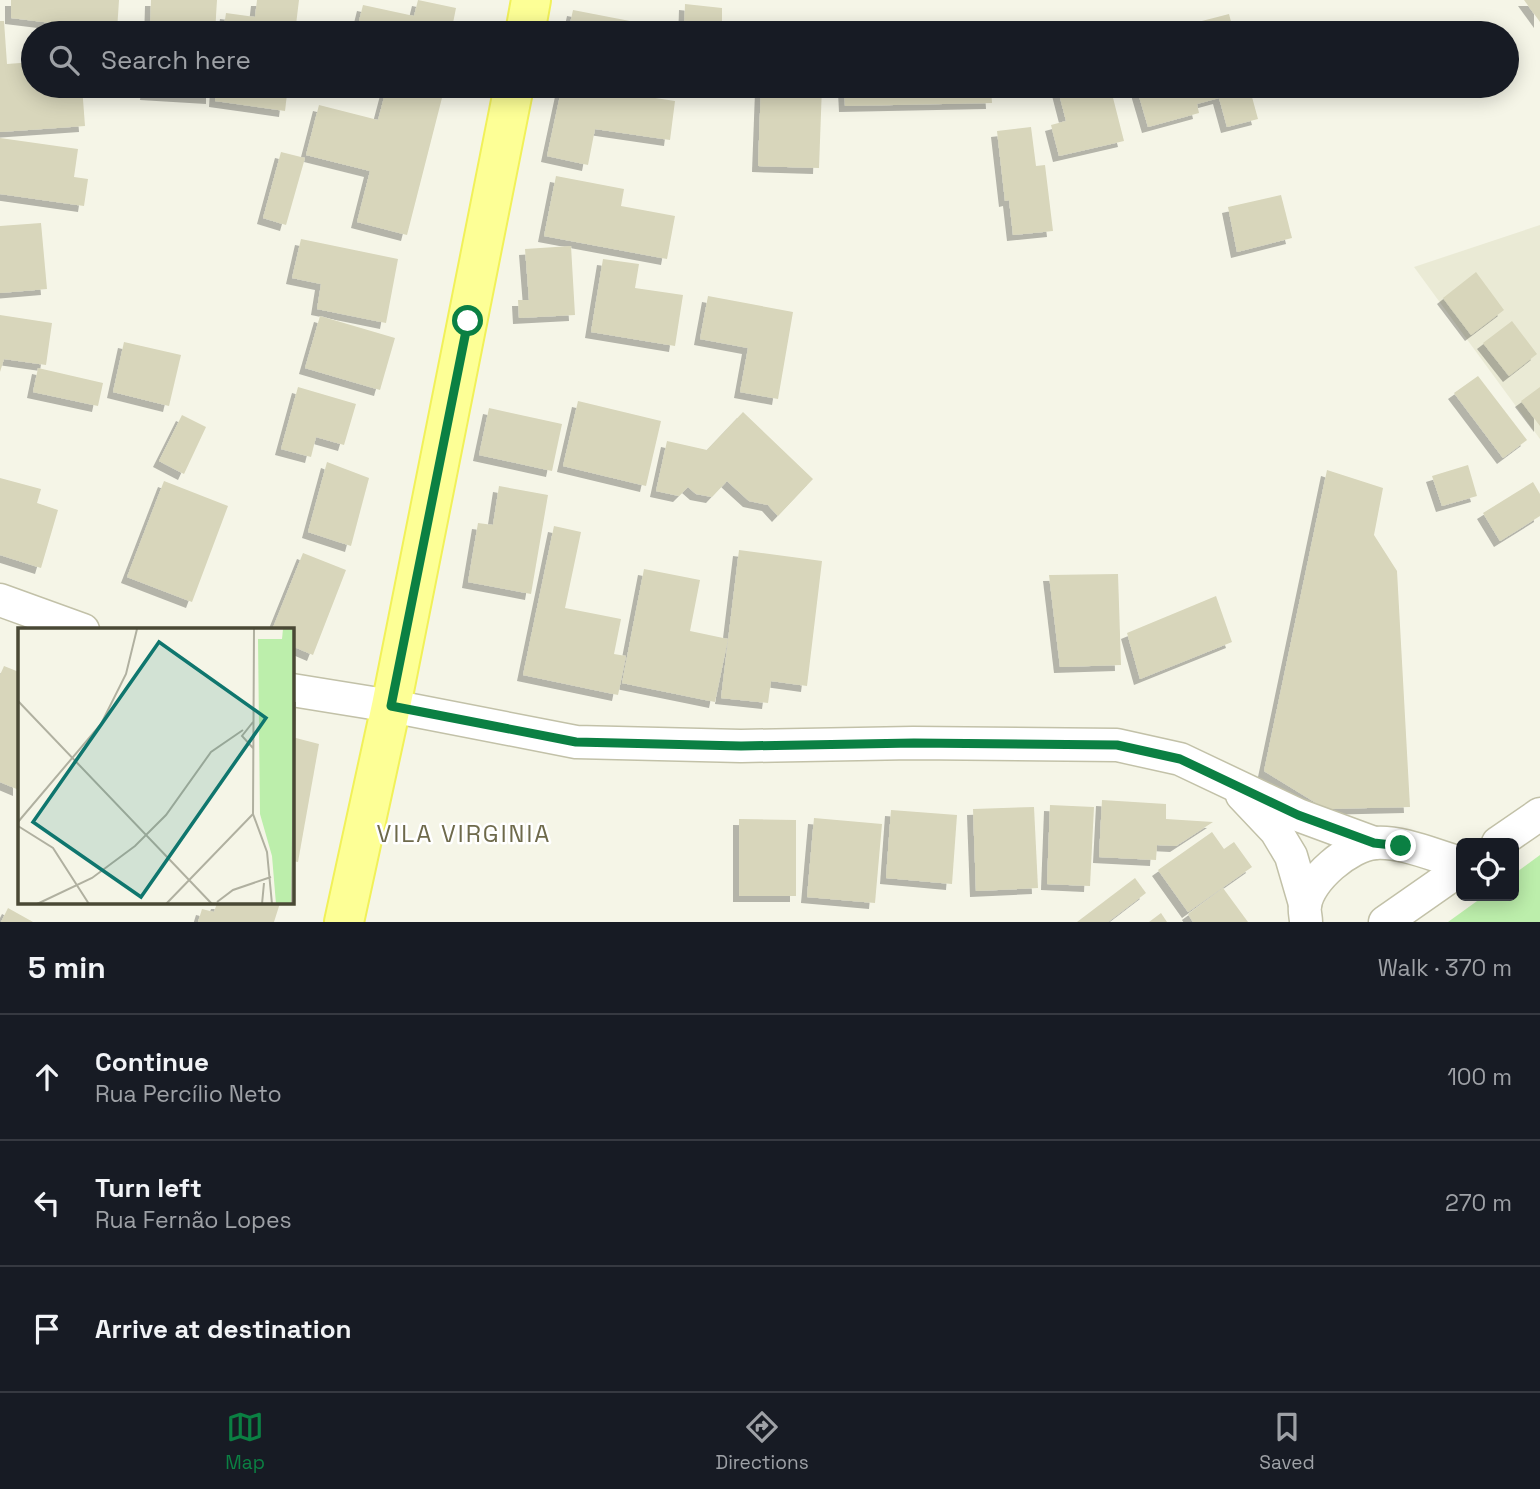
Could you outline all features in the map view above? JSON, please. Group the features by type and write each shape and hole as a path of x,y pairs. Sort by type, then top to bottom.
{"main road":[{"path":"527,21 531,0"},
{"path":"344,922 391,706 512,98"}],"street":[{"path":"0,600 77,628"},
{"path":"294,690 576,742 741,746 914,743 1117,745 1180,759 1298,815 1374,843 1401,846 1456,862"},
{"path":"1232,783 1276,831 1291,856 1306,913"},
{"path":"1505,838 1540,814"},
{"path":"1306,913 1320,877 1336,859 1374,843"},
{"path":"1385,922 1456,872"}],"shaded area":[{"path":"1540,225 1540,439 1414,267"}],"green space":[{"path":"1540,855 1540,922 1448,922 1477,901 1519,901 1519,870"}],"building":[{"path":"11,0 119,0 118,21 35,21 11,18"},
{"path":"151,0 217,0 216,21 150,21"},
{"path":"257,0 299,0 296,21 225,21 226,13 255,17"},
{"path":"418,0 456,8 453,21 359,21 363,5 414,16"},
{"path":"1524,0 1540,0 1540,22"},
{"path":"685,4 722,8 722,21 684,21"},
{"path":"573,10 630,21 571,21"},
{"path":"1229,14 1231,21 1202,21"},
{"path":"0,21 4,21 7,64 21,63 21,98 83,98 85,126 0,132"},
{"path":"215,98 287,98 285,111 215,101"},
{"path":"384,98 442,98 407,235 357,222 370,171 306,155 319,105 378,120"},
{"path":"559,98 655,98 675,101 670,140 595,129 588,165 547,156"},
{"path":"761,98 822,98 819,168 758,166"},
{"path":"845,98 992,98 992,103 845,106"},
{"path":"1060,98 1113,98 1124,141 1059,156 1051,125 1066,121"},
{"path":"1140,98 1219,98 1197,104 1199,113 1148,127"},
{"path":"1219,98 1252,98 1258,119 1227,127"},
{"path":"1031,127 1036,166 1045,165 1053,231 1013,235 1009,200 1005,201 997,131"},
{"path":"0,138 78,149 74,177 88,179 84,206 0,194"},
{"path":"281,152 305,158 286,225 263,218"},
{"path":"556,176 624,189 621,206 675,216 667,259 544,236"},
{"path":"1281,195 1292,238 1237,252 1228,207"},
{"path":"41,223 47,289 0,293 0,226"},
{"path":"301,239 398,259 386,323 317,309 321,284 292,278"},
{"path":"571,246 575,315 519,318 518,300 529,300 525,249"},
{"path":"603,259 639,264 635,288 683,295 675,346 591,332"},
{"path":"1476,272 1504,310 1471,335 1443,298"},
{"path":"708,296 793,312 778,399 740,392 748,348 700,339"},
{"path":"0,315 52,323 46,365 4,359 0,372"},
{"path":"320,316 395,338 380,390 305,368"},
{"path":"1512,321 1537,354 1509,376 1483,343"},
{"path":"124,342 181,355 169,406 113,392"},
{"path":"38,368 103,383 98,406 33,392"},
{"path":"1478,376 1527,440 1503,458 1454,393"},
{"path":"298,387 356,404 344,445 316,437 311,457 281,449"},
{"path":"1540,387 1540,426 1521,401"},
{"path":"578,401 661,421 646,486 563,466"},
{"path":"489,408 562,424 552,471 479,455"},
{"path":"743,412 813,479 778,516 768,505 749,501 727,481 712,497 696,494 688,487 679,496 656,491 667,441 707,450"},
{"path":"182,415 206,427 184,474 159,461"},
{"path":"327,462 369,478 351,546 308,532"},
{"path":"1468,465 1477,496 1442,506 1432,476"},
{"path":"1327,470 1383,488 1374,535 1397,571 1410,807 1326,809 1264,771"},
{"path":"0,478 41,489 37,503 58,510 41,568 0,555"},
{"path":"164,481 228,506 192,602 127,577"},
{"path":"1533,482 1540,494 1540,516 1500,541 1483,513"},
{"path":"499,486 548,495 531,594 468,582 478,523 493,525"},
{"path":"554,526 581,532 565,608 621,619 614,654 626,656 618,695 523,675"},
{"path":"739,550 822,561 807,686 771,681 768,703 721,698"},
{"path":"303,553 346,570 313,655 294,647 294,628 273,628"},
{"path":"644,569 700,580 690,631 728,639 715,702 622,683"},
{"path":"1118,574 1121,665 1060,667 1049,575"},
{"path":"1216,596 1232,642 1140,679 1127,633"},
{"path":"4,666 18,672 18,790 0,782 0,675"},
{"path":"294,738 319,744 298,862 294,861"},
{"path":"1102,800 1166,804 1166,819 1213,822 1176,846 1157,845 1156,860 1099,857"},
{"path":"1050,805 1094,807 1090,886 1047,884"},
{"path":"1034,807 1038,888 976,891 973,809"},
{"path":"891,810 957,815 952,884 886,878"},
{"path":"814,818 882,824 875,903 807,897"},
{"path":"739,819 796,820 796,896 739,896"},
{"path":"1212,832 1224,849 1234,842 1252,867 1188,912 1158,870"},
{"path":"1135,878 1146,893 1108,922 1077,922"},
{"path":"1223,888 1248,922 1193,922 1188,914"},
{"path":"217,904 280,904 274,922 198,922 202,909 214,912"},
{"path":"8,908 33,922 1,922"},
{"path":"1161,913 1167,922 1149,922"}],"district":[{"name":"VILA VIRGINIA","path":"464,834"}],"route":[{"path":"468,321 391,706 576,742 741,746 914,743 1117,745 1180,759 1298,815 1374,843 1401,846"}]}
